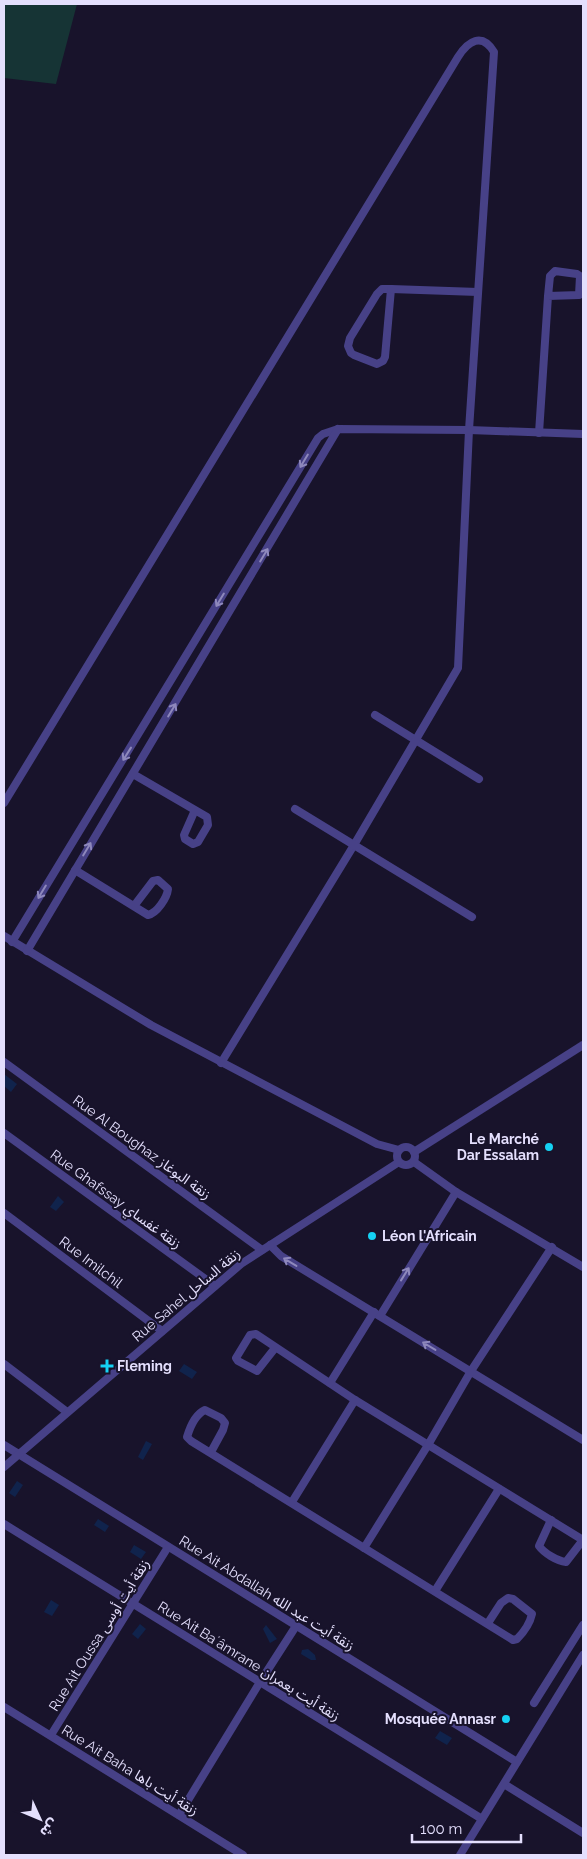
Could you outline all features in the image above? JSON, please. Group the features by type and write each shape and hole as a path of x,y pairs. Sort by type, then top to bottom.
{"street":[{"path":"4,803 458,57 466,45 477,40 488,44 494,52 470,430 459,662 455,674 416,740 221,1063"},
{"path":"539,433 548,296 550,276 553,272 577,274 580,276 579,295 548,296"},
{"path":"391,289 385,357 383,362 377,364 351,352 348,342 378,292 382,289 391,289 478,292"},
{"path":"27,951 338,429"},
{"path":"12,942 322,434 338,429 470,430 583,434"},
{"path":"375,715 479,779"},
{"path":"145,725 158,734"},
{"path":"133,774 195,810"},
{"path":"295,809 472,916"},
{"path":"75,870 146,915 152,914 168,893 168,889 158,880 153,881 134,906"},
{"path":"4,936 151,1025 221,1063 377,1144 400,1150"},
{"path":"414,1152 583,1045"},
{"name":"Rue Al Boughaz زنقة البوغاز","path":"6,1063 262,1250"},
{"name":"Rue Ghafssay زنقة غفساي","path":"4,1133 214,1286"},
{"path":"407,1147 414,1152 414,1162 408,1165 399,1162 397,1155 400,1150 407,1147"},
{"name":"Rue Sahel زنقة الساحل","path":"4,1466 214,1286 262,1250 399,1162"},
{"path":"414,1162 456,1192 583,1267"},
{"path":"330,1384 456,1192"},
{"name":"Rue Imilchil","path":"4,1213 162,1331"},
{"path":"270,1245 280,1256 583,1440"},
{"path":"364,1548 471,1371 552,1248"},
{"path":"275,1348 257,1371 236,1358 252,1333 256,1334 355,1400 499,1489 551,1520 583,1540 566,1562 560,1561 539,1546 551,1520"},
{"path":"4,1364 67,1412"},
{"path":"292,1502 355,1400"},
{"path":"211,1452 224,1430 224,1423 221,1418 205,1410 198,1415 187,1437 191,1441 515,1640 520,1636 532,1614 513,1599 508,1598 501,1603 488,1623"},
{"name":"Rue Ait Abdallah زنقة أيت عبد الله","path":"4,1445 517,1762"},
{"path":"435,1591 499,1489"},
{"name":"Rue Ait Ba´âmrane زنقة أيت بعمران","path":"4,1524 482,1819"},
{"name":"Rue Ait Oussa زنقة أيت أوسى","path":"51,1736 168,1547"},
{"path":"534,1703 583,1625"},
{"path":"179,1815 296,1626"},
{"path":"460,1855 583,1655"},
{"name":"Rue Ait Baha زنقة أيت باها","path":"4,1706 243,1855"},
{"path":"504,1784 583,1832"}],"green space":[{"path":"4,4 77,4 56,84 4,78"}],"water":[{"path":"4,1074 17,1084 11,1092 4,1086"},
{"path":"58,1196 64,1202 56,1211 50,1207"},
{"path":"184,1364 197,1372 192,1379 179,1371"},
{"path":"146,1441 152,1444 143,1460 138,1457"},
{"path":"17,1481 23,1485 15,1497 9,1493"},
{"path":"98,1519 109,1526 105,1532 94,1525"},
{"path":"134,1545 146,1552 141,1559 130,1552"},
{"path":"51,1600 59,1605 52,1616 44,1612"},
{"path":"140,1624 146,1629 138,1639 132,1634"},
{"path":"266,1625 277,1639 270,1643 263,1629"},
{"path":"308,1649 315,1655 316,1660 311,1660 301,1654 302,1650"},
{"path":"440,1731 452,1738 447,1745 435,1738"}],"place":[{"name":"Le Marché Dar Essalam","path":"549,1147"},
{"name":"Léon l'Africain","path":"372,1236"},
{"name":"Fleming","path":"107,1366"},
{"name":"Mosquée Annasr","path":"506,1719"}]}
